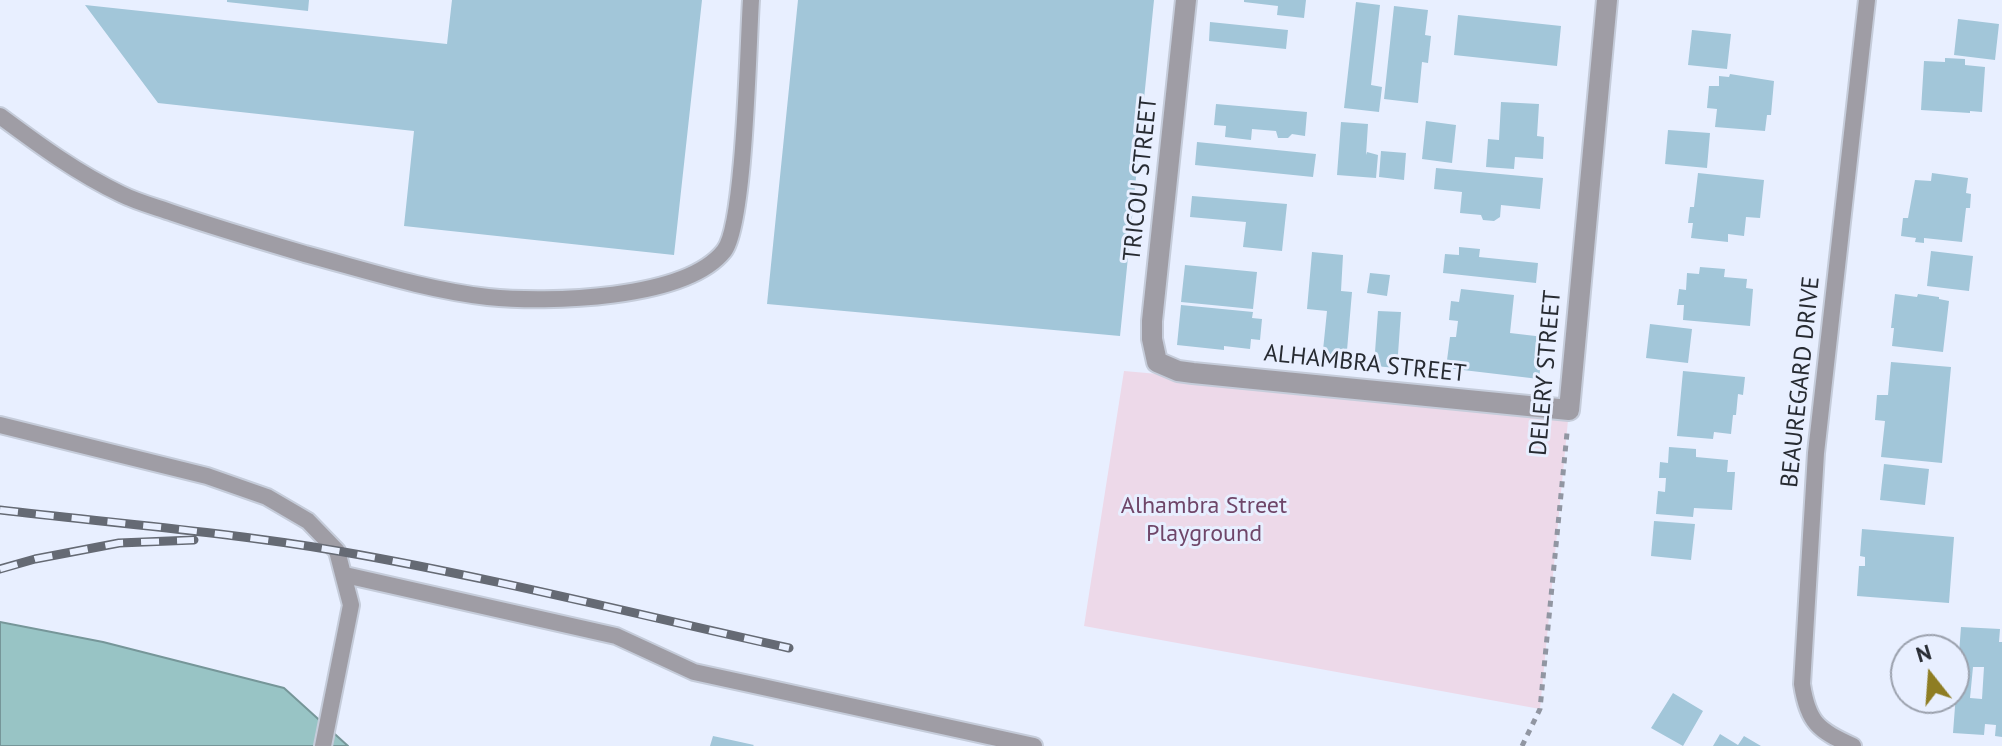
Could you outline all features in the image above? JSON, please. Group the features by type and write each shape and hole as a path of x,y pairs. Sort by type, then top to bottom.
{"street":[{"name":"TRICOU STREET","path":"1157,362 1152,321 1186,0"},
{"name":"DELERY STREET","path":"1569,410 1607,0"},
{"name":"ALHAMBRA STREET","path":"1157,362 1178,371 1193,373 1569,410"}],"lane":[{"path":"0,116 67,165 124,196 234,234 403,281 487,297 553,299 630,293 684,278 711,265 727,248 738,206 751,0"},
{"name":"BEAUREGARD DRIVE","path":"1853,746 1829,735 1813,722 1806,707 1802,684 1816,453 1867,0"},
{"path":"0,425 207,476 267,497 308,521 337,551 351,605 323,746"},
{"path":"345,575 616,636 694,672 1034,746"}],"path":[{"name":"DELERY STREET","path":"1522,746 1540,709 1569,410"}],"green space":[{"name":"Alhambra Street Playground","path":"1124,371 1569,410 1540,709 1084,626"}],"shaded area":[{"path":"0,622 103,642 284,688 348,746 0,746"}],"building":[{"path":"227,0 309,0 308,11"},
{"path":"452,0 702,0 674,255 404,226 414,131 158,103 85,5 447,44"},
{"path":"798,0 1154,0 1120,336 767,304"},
{"path":"1244,0 1306,0 1304,18 1277,15 1278,6"},
{"path":"1356,2 1380,5 1371,85 1382,87 1379,112 1344,108"},
{"path":"1394,6 1428,10 1425,35 1431,36 1428,63 1422,62 1418,103 1384,99"},
{"path":"1458,15 1561,26 1557,66 1454,55"},
{"path":"1958,19 1999,24 1995,60 1954,55"},
{"path":"1210,22 1288,30 1286,49 1209,41"},
{"path":"1692,30 1731,34 1727,69 1688,65"},
{"path":"1945,58 1965,59 1965,65 1985,67 1982,112 1921,110 1924,61 1945,62"},
{"path":"1730,74 1774,81 1771,115 1767,115 1765,131 1715,127 1717,109 1707,108 1709,86 1719,86 1719,76 1729,77"},
{"path":"1501,102 1539,104 1537,136 1544,137 1543,159 1515,157 1514,169 1486,167 1488,139 1499,140"},
{"path":"1216,104 1307,112 1305,136 1292,134 1288,138 1278,138 1276,131 1252,129 1251,140 1225,137 1226,126 1214,125"},
{"path":"1426,121 1456,125 1452,163 1422,159"},
{"path":"1341,122 1368,124 1366,155 1367,152 1378,155 1376,178 1337,175"},
{"path":"1668,130 1710,133 1707,168 1665,164"},
{"path":"1197,142 1316,154 1313,177 1195,165"},
{"path":"1381,151 1406,153 1404,180 1379,177"},
{"path":"1436,168 1543,178 1540,209 1501,205 1500,217 1494,221 1483,220 1481,215 1460,213 1462,192 1434,189"},
{"path":"1698,173 1764,180 1760,218 1746,217 1744,236 1728,234 1728,242 1691,238 1693,223 1688,223 1690,207 1694,207"},
{"path":"1932,173 1968,178 1966,193 1971,194 1970,208 1966,208 1962,242 1924,238 1924,243 1915,242 1916,238 1901,236 1903,218 1908,218 1915,180 1931,181"},
{"path":"1192,196 1287,204 1282,251 1243,247 1246,222 1190,217"},
{"path":"1459,247 1480,249 1479,257 1538,263 1536,283 1443,273 1445,254 1459,255"},
{"path":"1931,251 1973,256 1969,291 1927,286"},
{"path":"1312,252 1343,255 1341,291 1352,292 1346,362 1322,360 1327,311 1307,309"},
{"path":"1185,265 1257,272 1253,309 1181,302"},
{"path":"1700,267 1725,269 1724,277 1747,279 1746,288 1753,289 1750,326 1683,320 1684,305 1677,305 1679,289 1686,290 1687,273 1699,274"},
{"path":"1370,273 1390,275 1387,296 1367,293"},
{"path":"1461,289 1514,295 1510,333 1544,337 1539,379 1446,368 1450,337 1456,337 1458,321 1449,320 1451,301 1459,302"},
{"path":"1895,294 1917,297 1918,294 1949,301 1943,352 1892,346"},
{"path":"1181,305 1253,312 1252,318 1262,319 1260,340 1251,339 1250,349 1224,346 1224,350 1177,345"},
{"path":"1378,311 1401,312 1397,368 1374,366"},
{"path":"1650,324 1692,329 1688,363 1646,358"},
{"path":"1891,362 1951,367 1942,463 1881,457 1885,421 1875,420 1877,395 1888,395"},
{"path":"1683,371 1745,377 1743,395 1738,394 1731,434 1714,432 1713,439 1677,436"},
{"path":"1669,447 1696,449 1696,457 1728,460 1727,472 1735,472 1732,510 1694,508 1693,517 1656,514 1658,491 1665,492 1666,478 1659,478 1660,462 1668,463"},
{"path":"1884,464 1929,469 1925,505 1880,500"},
{"path":"1654,521 1695,524 1691,560 1651,556"},
{"path":"1862,529 1954,537 1949,603 1857,596 1859,566 1865,566 1865,557 1860,556"},
{"path":"1961,627 2000,629 2002,737 1995,736 1996,725 1985,724 1984,735 1953,733 1954,714 1970,714 1970,698 1970,634 1960,634","holes":["1973,667 1984,667 1982,699 1970,698"]},
{"path":"1673,693 1703,711 1683,746 1651,728"},
{"path":"1720,734 1738,745 1744,736 1761,746 1713,746"},
{"path":"713,736 754,745 710,746"}],"railway":[{"path":"0,510 212,533 338,551 508,584 789,648"},
{"path":"0,569 119,543 194,540"}]}
